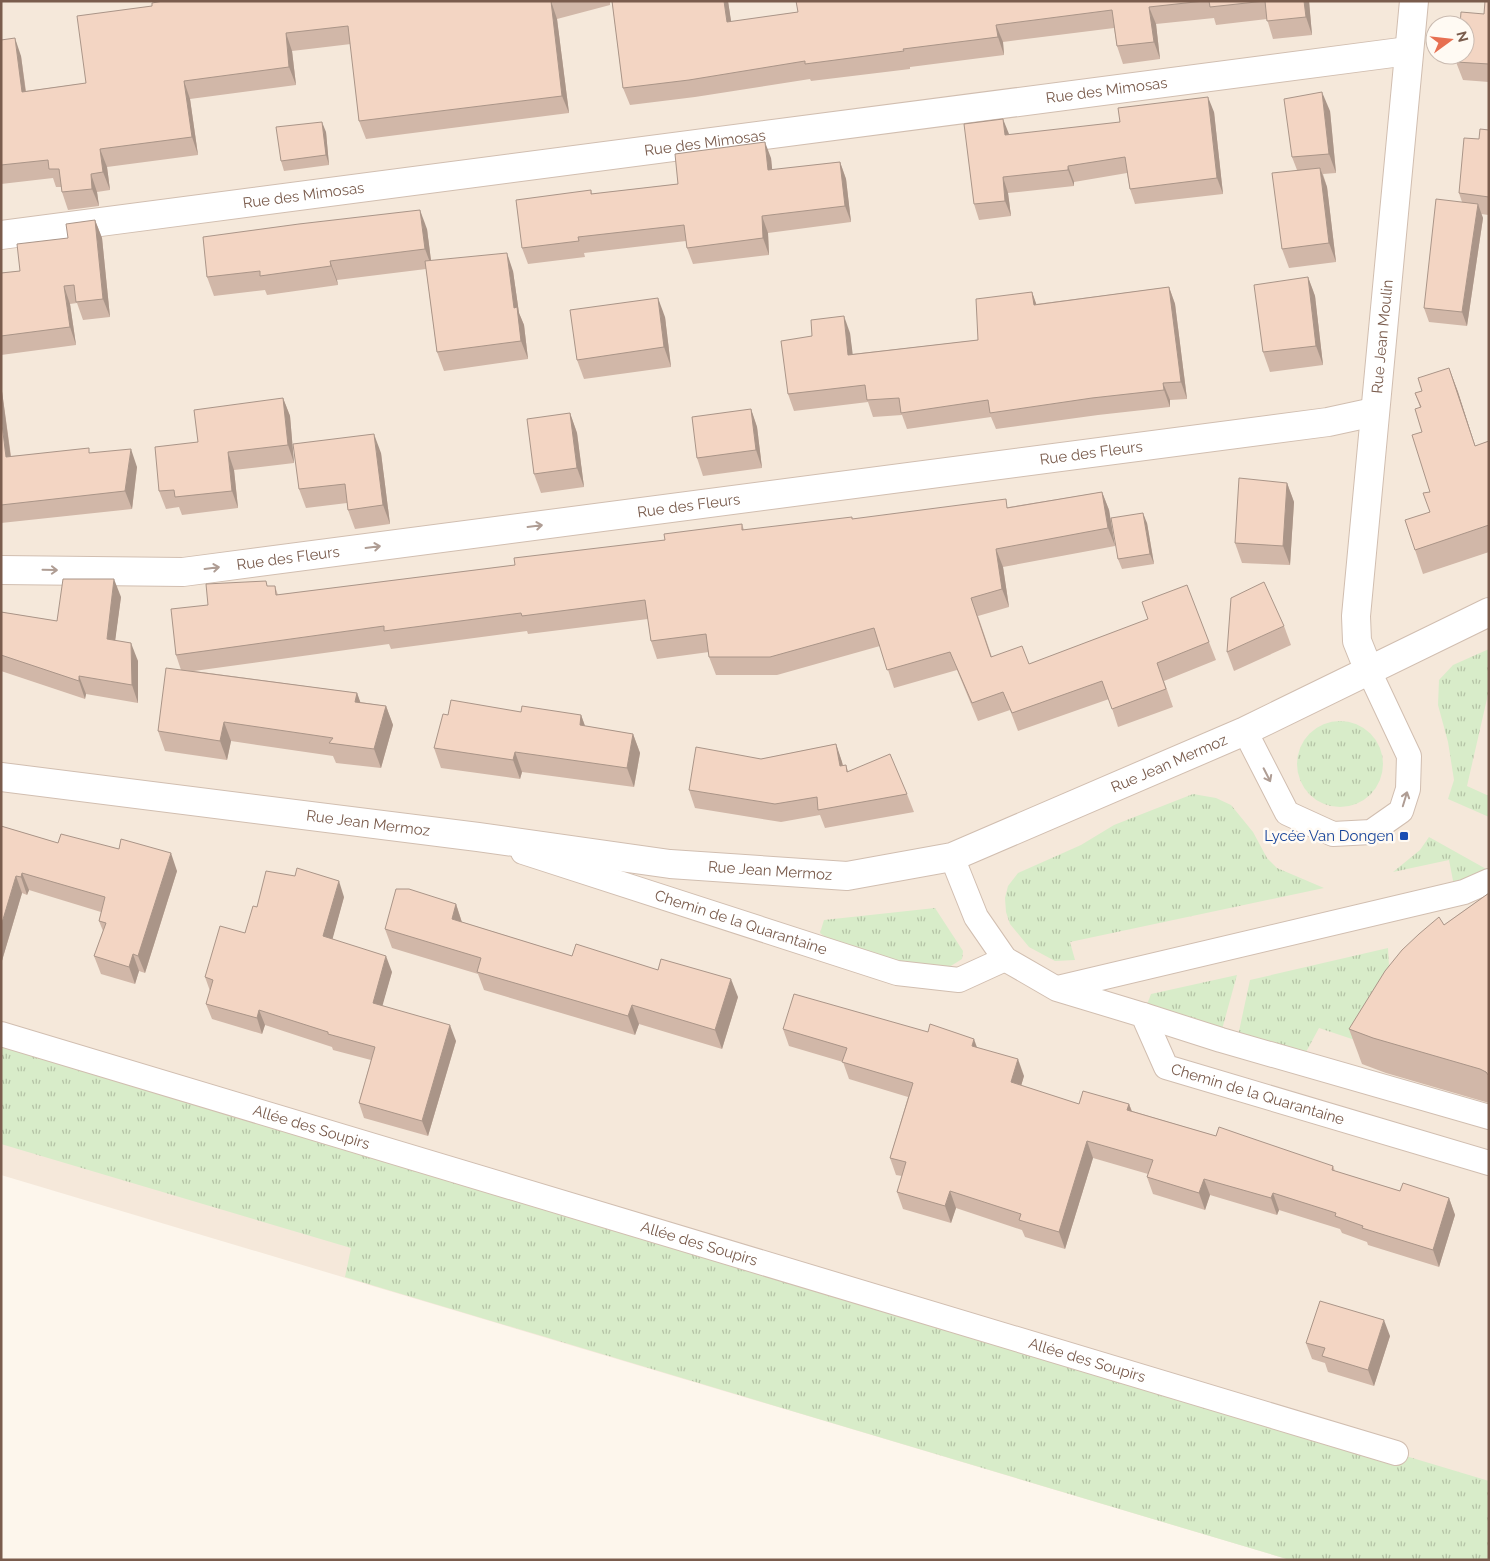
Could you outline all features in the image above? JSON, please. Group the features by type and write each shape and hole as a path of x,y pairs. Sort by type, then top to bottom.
{"street":[{"name":"Rue Jean Moulin","path":"1369,671 1357,641 1356,616 1414,1"},
{"name":"Rue des Mimosas","path":"1,235 1408,51"},
{"name":"Rue des Fleurs","path":"1,570 183,572 1328,422 1374,412"},
{"name":"Rue Jean Mermoz","path":"1,777 478,837 670,864 847,876 952,857 1245,731 1489,612"}],"lane":[{"path":"1245,731 1287,813 1333,834 1371,832 1401,811 1408,789 1409,756 1369,671"},
{"name":"Chemin de la Quarantaine","path":"478,837 897,973 958,980 1004,959"},
{"path":"952,857 976,917 1004,959 1057,989 1221,1040 1489,1118"},
{"path":"1057,989 1464,892 1489,881"},
{"name":"Chemin de la Quarantaine","path":"1143,1015 1166,1066 1489,1163"},
{"name":"Allée des Soupirs","path":"1,1034 1396,1453"}],"shaded area":[{"path":"1,1 1489,1 1489,1560 1290,1560 1,1175"}],"green space":[{"path":"1489,649 1489,690 1467,786 1489,796 1489,817 1448,799 1454,780 1448,742 1438,705 1439,680 1453,665"},
{"path":"1340,721 1356,724 1364,728 1376,740 1380,748 1383,764 1380,780 1376,788 1364,800 1356,804 1340,807 1324,804 1316,800 1304,788 1300,780 1297,764 1300,748 1304,740 1316,728 1324,724"},
{"path":"1193,794 1216,798 1231,805 1253,832 1267,858 1277,868 1324,888 1070,942 1075,960 1055,961 1029,947 1010,924 1006,912 1005,898 1008,886 1018,873 1081,845 1114,825"},
{"path":"1429,837 1488,870 1455,891 1449,860 1393,872 1420,850"},
{"path":"935,908 963,951 962,959 946,969 933,971 837,946 820,933 824,920"},
{"path":"1388,948 1391,1005 1364,1043 1319,1028 1306,1052 1238,1036 1250,980"},
{"path":"1237,975 1221,1033 1143,1015 1151,994"},
{"path":"1,1034 1489,1481 1489,1560 1290,1560 345,1277 351,1248 1,1144"}],"building":[{"path":"163,1 551,1 562,96 359,121 348,26 286,33 289,67 184,81 192,137 100,149 103,172 91,174 92,189 62,192 59,169 49,169 48,160 1,165 1,40 15,38 22,92 86,83 77,16 152,6 152,3"},
{"path":"612,1 724,1 727,22 798,12 796,1 1204,1 1149,7 1154,42 1117,46 1112,10 996,25 998,37 805,64 805,61 689,80 623,88"},
{"path":"1209,1 1265,1 1210,7"},
{"path":"1265,1 1304,1 1306,17 1267,21"},
{"path":"1485,1 1489,1 1489,64 1475,63 1475,15 1461,15 1461,12 1484,14"},
{"path":"1322,92 1329,154 1292,157 1284,99"},
{"path":"1208,97 1217,178 1130,189 1125,157 1068,166 1068,170 1003,177 1005,201 974,204 964,124 1003,119 1005,135 1120,122 1118,108"},
{"path":"322,122 326,155 281,161 276,127"},
{"path":"1480,129 1489,130 1489,197 1459,193 1464,138 1479,139"},
{"path":"765,142 768,170 840,162 845,206 762,216 763,238 687,248 684,225 578,237 579,241 522,248 516,200 591,190 591,194 678,184 675,154"},
{"path":"1320,168 1329,243 1282,249 1272,173"},
{"path":"1436,199 1478,204 1462,312 1424,308"},
{"path":"420,210 425,249 330,261 331,266 260,276 260,271 207,277 203,237"},
{"path":"95,220 103,299 76,302 74,285 64,286 70,327 1,336 1,273 20,271 17,244 68,238 66,224"},
{"path":"507,253 514,308 517,307 521,341 437,352 425,261"},
{"path":"1308,277 1316,346 1263,352 1254,285"},
{"path":"1169,287 1181,382 1163,383 1164,390 1092,398 990,413 988,400 901,413 899,398 867,400 865,385 788,394 781,341 812,336 811,320 844,316 848,355 978,340 976,299 1032,292 1034,305"},
{"path":"658,298 664,347 577,360 570,310"},
{"path":"1449,368 1475,446 1489,441 1489,525 1415,550 1405,520 1430,512 1423,493 1430,492 1412,435 1422,432 1415,409 1421,407 1415,393 1422,391 1418,378"},
{"path":"283,398 288,445 228,452 232,491 175,497 174,490 159,491 155,447 198,442 194,410"},
{"path":"751,409 756,450 697,458 692,417"},
{"path":"570,413 577,468 534,474 527,419"},
{"path":"1,416 6,457 89,448 89,453 131,449 125,491 1,505"},
{"path":"374,434 383,505 348,510 345,484 299,489 293,444"},
{"path":"1239,478 1287,483 1283,546 1235,543"},
{"path":"1102,492 1108,528 996,549 1002,589 971,598 991,657 1022,646 1029,664 1148,619 1142,602 1187,585 1209,642 1157,663 1166,689 1112,709 1102,681 1012,713 1003,692 972,703 950,652 887,670 874,628 770,657 709,657 706,634 651,641 645,600 522,616 521,613 384,631 384,626 176,655 171,609 208,605 206,584 266,581 267,586 275,586 276,595 515,565 514,558 665,540 664,534 742,524 742,530 852,517 852,519 1006,499 1007,508"},
{"path":"1143,513 1150,554 1118,559 1111,518"},
{"path":"63,579 114,579 107,639 131,643 132,685 79,676 79,681 1,655 1,612 57,621"},
{"path":"1264,582 1284,626 1227,652 1231,598"},
{"path":"166,668 357,693 355,702 386,706 374,749 329,743 333,738 224,722 220,741 158,731"},
{"path":"451,700 521,712 522,706 581,715 580,725 633,734 627,768 515,752 513,760 434,748 443,714 448,715"},
{"path":"836,744 840,766 846,765 847,772 890,754 907,794 818,810 817,797 775,804 689,790 696,747 761,759"},
{"path":"1,826 58,843 61,834 119,849 121,839 171,853 138,956 133,954 129,967 94,956 106,923 99,921 105,897 22,873 21,877 16,876 1,926"},
{"path":"297,868 339,881 323,936 386,956 373,1003 450,1025 422,1121 359,1103 375,1047 328,1034 328,1032 259,1010 257,1018 206,1004 213,980 205,977 220,926 245,933 253,906 257,907 266,871 295,876"},
{"path":"396,889 409,889 456,904 452,919 572,956 576,944 658,970 661,959 731,979 715,1030 632,1005 628,1016 477,972 481,958 385,929"},
{"path":"1489,893 1489,1076 1480,1069 1373,1038 1349,1029 1385,971 1402,950 1439,917 1444,925"},
{"path":"794,994 928,1032 930,1024 974,1039 972,1046 1018,1059 1011,1082 1079,1104 1083,1091 1129,1104 1127,1110 1216,1136 1219,1127 1333,1166 1332,1170 1400,1191 1403,1183 1449,1198 1433,1250 1362,1228 1363,1226 1335,1216 1336,1213 1273,1193 1271,1198 1204,1179 1199,1193 1147,1177 1153,1160 1087,1141 1059,1232 1019,1220 1021,1214 950,1191 945,1206 897,1192 906,1162 890,1158 913,1083 842,1062 847,1048 783,1029"},
{"path":"1320,1301 1384,1320 1368,1370 1322,1356 1325,1348 1306,1343"}],"place":[{"name":"Lycée Van Dongen","path":"1404,836"}]}
